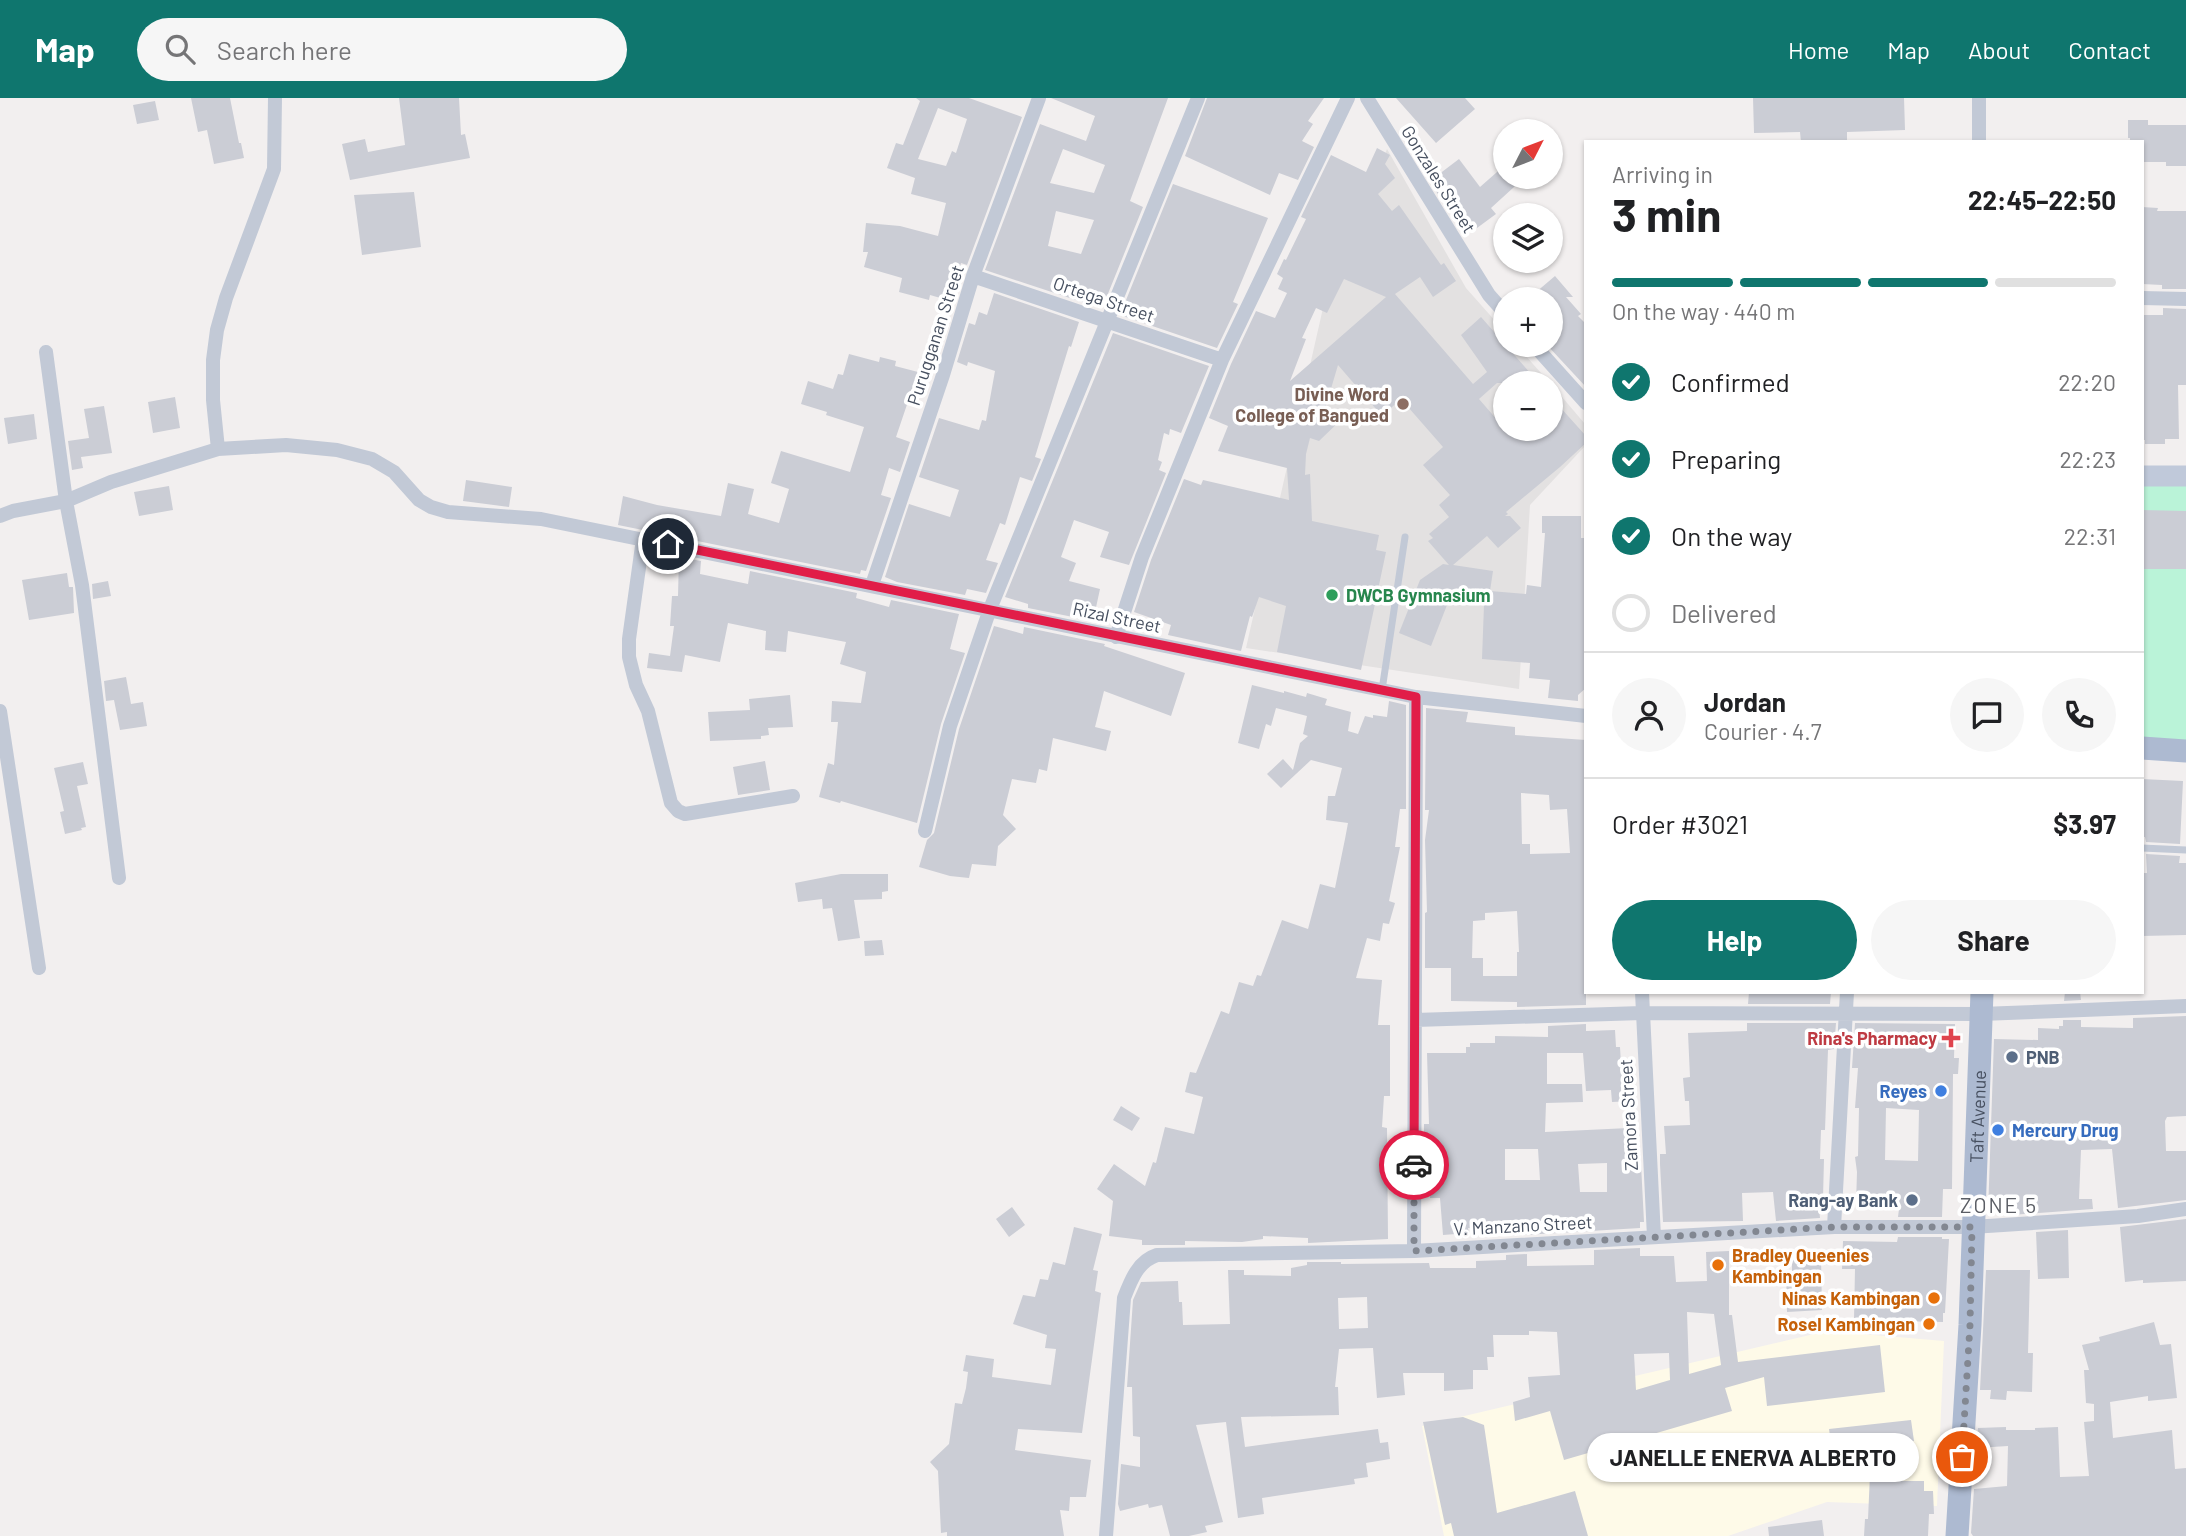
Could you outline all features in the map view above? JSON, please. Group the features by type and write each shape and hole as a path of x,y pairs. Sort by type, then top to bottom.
{"main road":[{"path":"2144,748 2186,751"},
{"name":"Taft Avenue","path":"1957,1536 1970,1325 1981,1003"}],"street":[{"path":"218,449 213,400 213,360 217,330 226,298 274,169 275,98"},
{"name":"Purugganan Street","path":"872,585 943,375 973,275 1039,98"},
{"path":"925,831 950,726 989,609 1198,98"},
{"path":"1116,637 1142,557 1222,360 1348,98"},
{"name":"Gonzales Street","path":"1367,98 1493,297"},
{"path":"1979,98 1979,140"},
{"name":"Ortega Street","path":"973,275 1222,360"},
{"path":"2144,298 2186,299"},
{"path":"46,352 66,500 82,585 119,878"},
{"path":"1545,357 1584,401"},
{"name":"Rizal Street","path":"0,516 66,500 111,482 218,449 286,445 337,450 372,459 385,466 419,500 449,512 541,519 1416,697 1584,716"},
{"path":"2144,476 2186,476"},
{"path":"643,539 629,639 629,657 636,685 648,711 671,803 685,814 793,796"},
{"path":"1414,1251 1416,697"},
{"path":"0,711 39,968"},
{"name":"Zamora Street","path":"1642,994 1654,1237"},
{"path":"1834,1227 1847,994"},
{"path":"1415,1020 1642,1013 1845,1012 1981,1003 2186,1006"},
{"name":"V. Manzano Street","path":"1106,1536 1124,1298 1130,1280 1151,1257 1167,1254 1414,1251 1834,1227 1972,1227 2138,1216 2186,1209"}],"lane":[{"path":"1382,690 1405,537"},
{"path":"2144,848 2186,850"}],"shaded area":[{"name":"Divine Word College of Bangued","path":"1387,149 1466,288 1493,318 1493,357 1527,357 1539,371 1493,371 1493,441 1563,441 1563,398 1584,423 1584,447 1530,505 1519,689 1246,648 1323,308"},
{"path":"1827,1331 1944,1341 1937,1506 1827,1502 1728,1536 1444,1536 1422,1426"}],"green space":[{"path":"2186,483 2186,741 2144,738 2144,484"}],"building":[{"path":"191,98 230,98 244,158 214,164 207,130 198,132"},
{"path":"399,98 459,98 461,135 465,134 470,158 350,180 342,144 365,139 368,152 405,145"},
{"path":"916,98 969,98 1022,117 967,265 961,263 951,301 930,295 929,300 899,292 902,278 864,267 868,252 863,252 866,223 900,226 938,236 946,203 911,194 915,178 887,168 896,143 903,145 920,101","holes":["938,108 967,119 956,153 952,151 946,166 918,159"]},
{"path":"1051,98 1168,98 1130,201 1143,207 1103,306 1086,300 1085,303 985,270 1040,124 1086,141 1095,116","holes":["1063,149 1105,165 1094,193 1050,183","1056,211 1094,220 1081,254 1048,246"]},
{"path":"1207,98 1324,98 1308,121 1313,124 1302,141 1314,147 1298,180 1279,173 1270,195 1185,156"},
{"path":"1396,98 1465,98 1475,109 1436,143"},
{"path":"1753,98 1904,98 1905,130 1847,132 1847,140 1801,140 1800,132 1754,133"},
{"path":"155,101 159,120 137,124 133,105"},
{"path":"2128,120 2148,120 2148,125 2186,125 2186,166 2144,162 2144,140 2128,138"},
{"path":"1377,148 1390,155 1385,164 1395,178 1378,194 1392,211 1399,205 1441,265 1444,263 1456,281 1433,297 1420,277 1395,294 1473,384 1487,372 1461,335 1481,317 1493,331 1493,357 1516,357 1528,371 1493,371 1493,387 1479,399 1493,415 1493,441 1563,441 1563,410 1584,434 1584,445 1506,512 1508,514 1505,516 1510,516 1521,528 1498,548 1487,536 1453,565 1493,571 1490,591 1526,594 1527,585 1541,587 1545,533 1542,533 1542,516 1581,516 1581,538 1584,538 1584,690 1578,695 1578,701 1548,698 1550,680 1529,678 1530,663 1482,659 1484,605 1449,600 1431,646 1399,633 1420,580 1443,564 1449,565 1428,541 1433,538 1429,534 1449,517 1439,505 1450,495 1423,465 1443,447 1401,399 1382,416 1338,365 1325,409 1345,416 1319,441 1310,438 1305,475 1310,474 1312,521 1379,535 1376,550 1386,552 1361,670 1277,652 1286,606 1259,597 1252,617 1250,616 1241,651 1168,635 1171,625 1134,612 1151,560 1184,479 1201,485 1203,480 1289,500 1287,468 1218,451 1228,426 1209,418 1256,311 1275,318 1287,293 1278,289 1283,278 1277,274 1306,219 1301,217 1331,155 1366,172","holes":["1344,279 1386,297 1290,381 1306,339 1302,338 1316,308 1327,313"]},
{"path":"1459,159 1480,187 1493,176 1493,189 1512,189 1493,203 1493,216 1477,228 1473,222 1466,228 1430,181"},
{"path":"1173,184 1268,218 1233,302 1238,304 1217,348 1120,315"},
{"path":"414,192 421,247 362,255 354,195"},
{"path":"2144,207 2158,208 2157,211 2186,211 2186,289 2162,289 2162,285 2144,284"},
{"path":"1555,276 1573,297 1566,297 1581,314 1578,316 1584,322 1584,385 1558,357 1563,357 1563,287 1542,287"},
{"path":"994,293 1079,322 1035,457 1041,459 1032,481 1020,477 1005,525 1000,523 986,560 998,563 986,593 967,589 965,595 897,582 885,577 909,504 950,517 959,490 919,477 939,418 979,430 982,420 986,421 995,371 968,362 967,366 957,362 969,323 975,325 979,312 987,315"},
{"path":"2163,308 2186,309 2186,385 2178,385 2179,439 2165,439 2165,444 2145,444 2144,315 2163,315"},
{"path":"1113,333 1209,366 1181,433 1170,429 1169,435 1164,433 1158,460 1162,462 1159,470 1166,473 1129,565 1100,557 1109,532 1074,520 1061,557 1076,563 1069,581 1100,589 1095,612 1076,606 1073,617 1028,608 1028,604 1005,597"},
{"path":"849,354 879,362 880,357 896,361 895,366 918,372 896,437 910,442 900,472 889,468 881,495 891,498 866,571 861,570 860,574 618,525 623,496 721,516 728,483 754,489 748,514 779,523 789,489 771,483 781,451 850,472 864,427 801,404 808,381 833,389 838,374 843,375"},
{"path":"175,397 180,428 153,433 148,402"},
{"path":"104,406 112,453 81,457 83,468 72,470 68,441 89,438 84,409"},
{"path":"34,414 37,439 8,444 4,418"},
{"path":"466,480 512,487 509,507 463,501"},
{"path":"169,486 173,510 139,516 134,492"},
{"path":"2144,510 2186,511 2186,569 2144,569"},
{"path":"679,557 701,561 700,574 748,584 750,571 857,593 856,598 889,607 891,600 959,614 950,649 965,653 941,724 917,823 819,797 828,763 834,765 838,722 831,722 832,701 861,703 866,672 840,664 846,642 788,631 786,652 765,650 766,631 728,623 720,662 685,655 682,672 647,668 649,653 670,656 674,626 670,626 672,596 678,596"},
{"path":"67,573 69,587 73,587 74,613 29,620 22,580"},
{"path":"108,581 111,596 93,599 92,584"},
{"path":"994,626 1023,634 1024,627 1105,644 1104,646 1185,673 1171,716 1104,691 1095,727 1111,731 1106,751 1053,738 1047,771 1039,769 1036,783 1012,779 1003,815 1016,829 998,846 996,866 972,864 969,878 950,876 919,867 927,840 934,833 959,729"},
{"path":"126,677 131,704 143,702 147,726 120,730 114,700 106,701 104,681"},
{"path":"1252,685 1306,697 1307,693 1327,699 1325,705 1351,712 1348,731 1358,734 1365,716 1387,717 1389,701 1406,705 1406,809 1400,809 1395,847 1400,847 1389,901 1395,903 1389,924 1383,923 1380,941 1367,938 1356,978 1382,980 1378,1025 1390,1025 1390,1096 1384,1096 1382,1127 1387,1128 1388,1239 1308,1243 1308,1238 1263,1236 1263,1239 1242,1242 1185,1241 1185,1245 1142,1245 1142,1240 1109,1236 1113,1201 1097,1189 1114,1164 1145,1186 1153,1162 1156,1163 1165,1127 1194,1134 1203,1097 1185,1092 1190,1072 1196,1073 1221,1011 1229,1014 1239,982 1253,986 1257,975 1261,976 1282,920 1308,929 1320,884 1335,888 1345,839 1348,823 1326,820 1328,796 1335,796 1342,768 1311,760 1281,788 1267,774 1283,759 1293,770 1300,743 1308,736 1303,734 1307,716 1276,708 1271,726 1266,724 1259,749 1238,743"},
{"path":"790,695 793,727 768,728 769,735 761,736 761,739 710,741 708,712 750,710 749,699"},
{"path":"1426,708 1468,712 1466,722 1515,727 1515,735 1584,740 1586,1005 1517,1007 1517,1002 1451,1001 1451,968 1425,968 1425,840 1429,810 1425,810","holes":["1521,793 1549,795 1550,810 1567,809 1570,853 1530,854 1530,844 1522,844","1517,911 1517,976 1483,976 1483,958 1472,958 1473,921 1485,920 1485,913"]},
{"path":"765,761 770,790 738,795 733,767"},
{"path":"83,762 88,784 77,786 86,827 65,834 60,812 64,811 54,768"},
{"path":"2144,779 2183,781 2180,844 2146,842"},
{"path":"2146,854 2180,856 2179,863 2186,863 2186,935 2144,936 2144,873 2147,873"},
{"path":"841,874 888,874 888,891 882,892 882,899 854,900 860,938 838,941 832,908 823,909 822,899 798,902 795,883"},
{"path":"882,940 884,955 865,956 864,941"},
{"path":"1749,994 1831,994 1830,1004 1748,1004"},
{"path":"2065,994 2080,994 2081,1000 2064,1001"},
{"path":"2186,1016 2186,1116 2167,1117 2165,1121 2166,1151 2186,1151 2186,1200 2118,1208 2112,1149 2081,1150 2079,1199 2092,1199 2093,1209 2011,1215 1988,1213 1994,1039 2038,1040 2038,1028 2059,1029 2059,1026 2063,1026 2063,1020 2081,1020 2081,1027 2133,1028 2133,1018"},
{"path":"1747,1023 1836,1023 1834,1049 1828,1050 1825,1130 1821,1130 1820,1159 1824,1159 1823,1198 1818,1198 1820,1218 1776,1221 1773,1192 1742,1193 1743,1221 1663,1222 1660,1154 1666,1154 1664,1126 1690,1125 1689,1101 1685,1101 1683,1078 1690,1077 1688,1033 1747,1031"},
{"path":"1855,1023 1955,1024 1954,1058 1959,1058 1958,1074 1953,1074 1952,1189 1943,1189 1942,1217 1898,1217 1899,1209 1882,1210 1882,1205 1856,1204 1855,1157 1858,1156 1859,1108 1855,1108 1858,1068 1852,1068","holes":["1886,1108 1919,1110 1918,1161 1885,1160"]},
{"path":"1586,1024 1586,1031 1615,1030 1621,1064 1631,1063 1633,1101 1612,1102 1611,1090 1586,1091 1583,1053 1547,1053 1547,1084 1582,1084 1583,1102 1546,1103 1545,1132 1629,1128 1631,1164 1641,1164 1644,1222 1640,1222 1640,1228 1507,1236 1507,1231 1468,1228 1469,1233 1443,1235 1440,1198 1430,1198 1429,1165 1424,1165 1424,1124 1429,1124 1427,1053 1466,1053 1466,1047 1470,1047 1470,1043 1495,1043 1495,1036 1548,1037 1548,1026","holes":["1505,1149 1538,1149 1540,1180 1505,1180","1607,1163 1607,1192 1580,1192 1578,1164"]},
{"path":"1121,1106 1140,1118 1132,1131 1113,1120"},
{"path":"1012,1207 1025,1225 1009,1237 996,1219"},
{"path":"2186,1219 2186,1281 2125,1282 2120,1227"},
{"path":"1074,1227 1102,1234 1093,1270 1098,1271 1095,1291 1101,1293 1082,1433 1018,1429 1015,1450 1091,1460 1086,1497 1070,1497 1069,1511 1060,1510 1064,1536 947,1536 947,1532 941,1533 938,1471 930,1462 949,1444 955,1403 962,1404 966,1388 968,1372 963,1371 966,1355 994,1359 992,1377 1051,1385 1056,1349 1045,1348 1047,1335 1013,1324 1023,1295 1035,1297 1040,1279 1048,1280 1053,1262 1065,1265"},
{"path":"2068,1230 2069,1278 2038,1279 2036,1232"},
{"path":"1898,1237 1949,1239 1943,1322 1854,1320 1855,1269 1842,1269 1843,1241 1897,1242"},
{"path":"1640,1248 1640,1256 1674,1256 1676,1282 1707,1281 1706,1252 1729,1251 1729,1315 1732,1315 1738,1362 1880,1345 1885,1392 1767,1406 1764,1377 1725,1388 1732,1411 1564,1460 1550,1411 1515,1421 1513,1402 1530,1397 1528,1377 1560,1375 1557,1332 1529,1331 1529,1335 1493,1335 1494,1357 1487,1357 1488,1370 1473,1370 1473,1389 1444,1391 1444,1373 1403,1373 1405,1395 1377,1398 1373,1348 1339,1349 1335,1387 1338,1387 1339,1415 1241,1417 1245,1447 1378,1429 1380,1443 1388,1442 1390,1459 1366,1463 1368,1477 1354,1479 1355,1484 1262,1498 1264,1514 1238,1518 1226,1422 1196,1425 1223,1522 1205,1526 1207,1532 1170,1536 1162,1505 1149,1508 1148,1504 1120,1511 1118,1504 1121,1464 1140,1467 1140,1437 1133,1436 1132,1387 1127,1387 1133,1300 1141,1282 1178,1281 1183,1325 1230,1324 1228,1270 1244,1270 1244,1275 1291,1276 1291,1268 1307,1265 1307,1262 1429,1263 1430,1268 1476,1268 1476,1261 1506,1260 1506,1255 1527,1254 1527,1266 1594,1265 1594,1250","holes":["1367,1297 1368,1328 1339,1329 1338,1298","1687,1312 1714,1314 1721,1365 1689,1374","1669,1353 1670,1380 1636,1390 1634,1354"]},
{"path":"1821,1258 1822,1310 1787,1312 1786,1271 1792,1271 1792,1260"},
{"path":"1986,1270 2030,1270 2028,1353 2033,1353 2032,1392 2007,1391 2006,1400 1990,1399 1991,1390 1980,1390"},
{"path":"2154,1322 2160,1345 2171,1344 2177,1398 2148,1401 2148,1396 2110,1402 2113,1438 2172,1430 2175,1469 2186,1468 2186,1536 1973,1536 1974,1489 2007,1486 2008,1446 1976,1448 1978,1428 2035,1430 2058,1427 2060,1477 2089,1476 2084,1422 2094,1421 2094,1404 2086,1403 2084,1370 2089,1370 2082,1345 2100,1341 2099,1337"},
{"path":"1463,1417 1484,1425 1497,1513 1575,1491 1588,1536 1454,1536 1451,1523 1445,1525 1423,1422"},
{"path":"1911,1420 1914,1441 1832,1450 1829,1429"},
{"path":"1870,1474 1886,1475 1885,1481 1924,1481 1924,1491 1933,1491 1934,1514 1929,1514 1928,1536 1864,1536 1865,1519 1868,1519"},
{"path":"1822,1520 1824,1536 1769,1536 1768,1527"}],"way so far":[{"path":"1414,1165 1414,1251 1834,1227 1972,1227 1970,1325 1962,1457"}],"place":[{"name":"Divine Word College of Bangued","path":"1403,404"},
{"name":"DWCB Gymnasium","path":"1332,595"},
{"name":"Rina's Pharmacy","path":"1951,1038"},
{"name":"PNB","path":"2012,1057"},
{"name":"Reyes","path":"1941,1091"},
{"name":"Mercury Drug","path":"1998,1130"},
{"name":"Rang-ay Bank","path":"1912,1200"},
{"name":"Bradley Queenies Kambingan","path":"1718,1265"},
{"name":"Ninas Kambingan","path":"1934,1298"},
{"name":"Rosel Kambingan","path":"1929,1324"},
{"name":"JANELLE ENERVA ALBERTO","path":"1962,1457"}],"district":[{"name":"ZONE 5","path":"1999,1204"}],"route":[{"path":"668,544 1416,697 1414,1165"}]}
